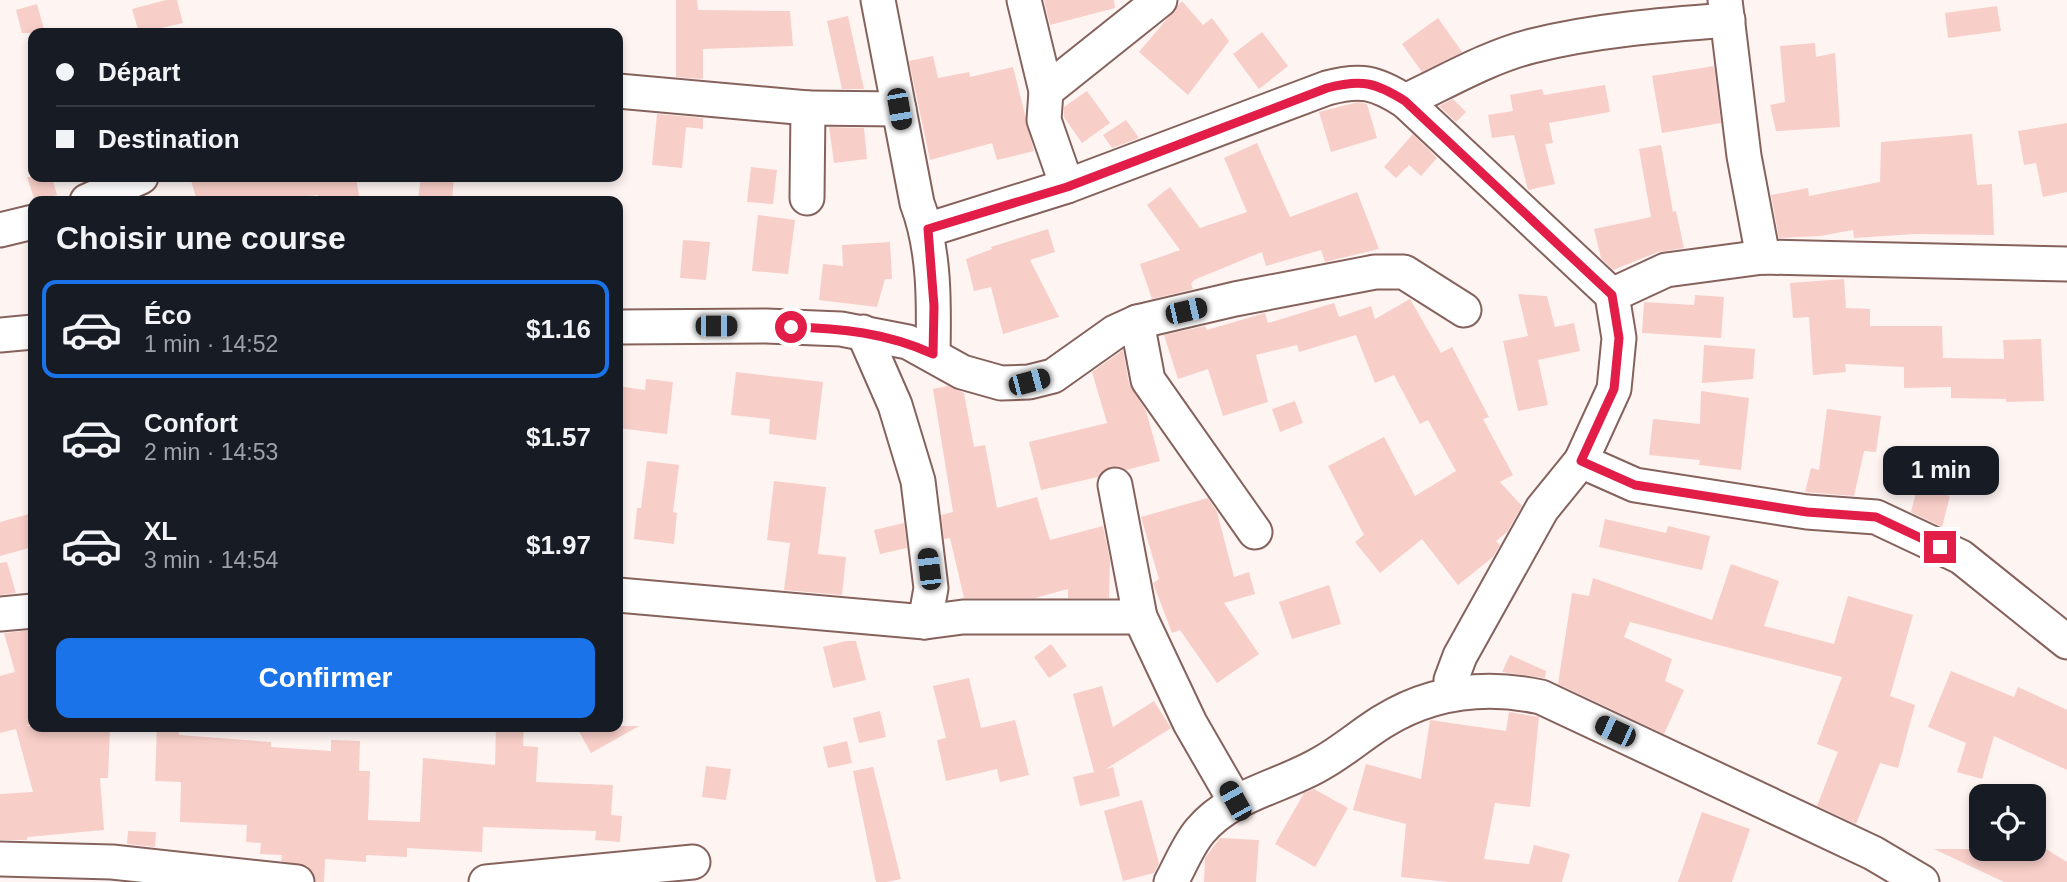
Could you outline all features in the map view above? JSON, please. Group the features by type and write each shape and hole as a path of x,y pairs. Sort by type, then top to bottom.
{"street":[{"path":"878,0 917,203 928,229 934,306 933,354"},
{"path":"1024,0 1046,91 1044,120 1067,187"},
{"path":"1046,91 1160,0"},
{"path":"1405,101 1490,60 1532,46 1727,10 1744,156 1763,257"},
{"path":"928,229 1067,187 1349,82 1368,82 1405,101 1612,295 1619,338 1614,389 1581,461 1542,509 1460,656 1451,680 1455,692"},
{"path":"623,91 808,108 899,109"},
{"path":"807,198 808,108"},
{"path":"98,196 130,182"},
{"path":"0,230 28,223"},
{"path":"1612,295 1666,270 1763,257 2067,264"},
{"path":"623,327 766,326 863,332 908,342 962,372 1001,383 1029,382 1053,376 1115,332 1137,323 1235,299 1375,272 1404,272 1464,310"},
{"path":"1137,323 1148,380 1255,532"},
{"path":"0,335 28,332"},
{"path":"863,332 895,405 918,481 931,588 929,617 925,622"},
{"path":"1581,461 1635,485 1807,512 1876,517 1961,557 2067,642"},
{"path":"1115,485 1140,617 1190,723 1235,801"},
{"path":"623,595 925,622 963,617 1140,617"},
{"path":"0,614 28,611"},
{"path":"1171,882 1200,831 1235,801 1320,765 1383,721 1417,704 1455,692 1483,689 1541,696 1873,853 1922,882"},
{"path":"0,859 112,862 297,882"},
{"path":"486,882 693,862"}],"building":[{"path":"166,0 177,0 183,23 161,28 138,28 132,9"},
{"path":"676,0 697,0 698,10 790,11 793,46 703,49 703,79 676,77"},
{"path":"1044,0 1114,0 1115,8 1050,25"},
{"path":"1182,1 1203,25 1212,18 1229,41 1188,95 1139,52"},
{"path":"37,4 44,28 28,28 28,33 22,33 16,10"},
{"path":"1997,6 2001,31 1948,38 1945,13"},
{"path":"848,16 864,89 842,89 827,21"},
{"path":"1438,18 1462,52 1422,72 1402,44"},
{"path":"1262,32 1288,66 1259,89 1233,54"},
{"path":"1815,43 1816,57 1835,53 1840,127 1776,131 1770,105 1785,102 1780,46"},
{"path":"933,56 938,78 969,72 970,77 1013,67 1034,151 997,160 992,143 930,160 909,61"},
{"path":"1714,66 1721,123 1662,133 1652,76"},
{"path":"1605,85 1610,112 1549,123 1553,143 1545,144 1555,184 1528,190 1514,135 1492,138 1488,115 1513,111 1510,95 1542,89 1544,95"},
{"path":"1087,91 1110,123 1082,143 1064,117 1064,107"},
{"path":"1453,99 1466,112 1456,122 1439,106"},
{"path":"1358,102 1367,104 1377,138 1331,152 1319,112"},
{"path":"657,114 703,118 703,129 686,127 682,168 652,165"},
{"path":"1126,120 1139,138 1112,148 1103,135"},
{"path":"2067,123 2067,192 2043,197 2036,163 2024,165 2018,131"},
{"path":"829,127 864,128 867,159 834,163"},
{"path":"1413,134 1437,158 1421,176 1409,165 1396,178 1384,167"},
{"path":"1972,134 1977,185 1992,184 1994,235 1914,234 1854,238 1853,230 1820,236 1779,238 1771,195 1808,188 1809,196 1880,182 1881,142"},
{"path":"1257,143 1290,217 1357,192 1379,249 1325,262 1321,250 1266,266 1262,252 1194,280 1191,284 1193,289 1152,299 1140,264 1180,250 1147,205 1170,187 1200,228 1247,212 1224,158"},
{"path":"1661,145 1673,212 1676,211 1684,248 1658,252 1613,270 1601,258 1594,229 1651,217 1639,149"},
{"path":"751,167 777,170 773,204 747,202"},
{"path":"29,182 53,182 57,195 33,196"},
{"path":"191,182 357,182 359,196 318,195 196,196"},
{"path":"420,182 454,182 452,196 418,196"},
{"path":"758,215 795,220 788,274 752,271"},
{"path":"1048,229 1055,252 1030,260 1059,317 1003,334 991,287 974,291 966,259 992,249 991,247"},
{"path":"683,240 710,242 706,280 680,278"},
{"path":"890,242 892,279 885,279 877,307 819,300 823,264 843,266 842,245"},
{"path":"1844,279 1846,308 1870,309 1870,326 1942,326 1943,358 2004,359 2003,340 2041,339 2044,401 2006,402 2006,399 1951,398 1951,387 1904,388 1904,367 1845,364 1846,372 1813,375 1809,317 1793,318 1790,283"},
{"path":"1518,294 1547,296 1555,327 1574,323 1580,351 1538,360 1548,405 1518,411 1503,341 1528,336"},
{"path":"1695,295 1724,297 1721,338 1642,333 1644,302 1694,305"},
{"path":"1410,299 1441,353 1452,347 1489,417 1483,419 1513,475 1500,482 1522,506 1507,532 1496,541 1500,545 1493,557 1458,585 1422,539 1380,573 1355,542 1364,535 1328,466 1384,437 1415,496 1456,471 1428,420 1420,424 1394,375 1375,383 1356,335 1299,352 1297,345 1256,355 1268,402 1223,416 1208,369 1178,379 1164,335 1205,326 1207,330 1265,313 1268,323 1334,303 1339,317 1371,306 1375,319"},
{"path":"1704,345 1755,349 1753,379 1702,383"},
{"path":"1123,350 1129,384 1146,411 1160,461 1126,470 1111,466 1098,477 1041,490 1029,442 1107,423 1092,372"},
{"path":"736,372 823,382 816,440 769,434 770,419 731,415"},
{"path":"646,379 673,382 667,434 623,429 623,387 645,390"},
{"path":"948,386 964,393 974,447 985,445 997,508 1037,497 1050,540 1103,526 1110,561 1109,598 1068,598 1068,589 1035,598 964,598 950,538 944,539 941,515 953,512 933,389"},
{"path":"1701,391 1749,398 1741,470 1699,465 1700,460 1649,455 1653,419 1700,424"},
{"path":"1295,401 1303,423 1280,432 1272,409"},
{"path":"1827,409 1881,416 1876,452 1864,451 1854,496 1805,492 1811,468 1819,470"},
{"path":"647,461 679,465 673,512 677,513 674,544 634,539 637,508 641,508"},
{"path":"774,481 826,487 818,554 846,557 842,595 784,590 790,543 767,540"},
{"path":"1917,488 1950,496 1942,527 1911,512"},
{"path":"1208,498 1217,512 1234,577 1249,572 1255,594 1224,603 1259,654 1217,683 1180,630 1172,633 1153,583 1159,579 1141,517"},
{"path":"28,514 28,548 0,556 0,522"},
{"path":"1605,519 1666,533 1668,526 1710,536 1702,570 1599,547"},
{"path":"904,523 907,548 880,554 874,530"},
{"path":"7,562 16,593 0,595 0,563"},
{"path":"1731,564 1779,581 1764,626 1834,644 1848,596 1913,615 1890,696 1915,705 1898,768 1880,763 1856,824 1817,806 1838,752 1817,744 1842,677 1630,622 1624,637 1672,659 1665,681 1684,690 1664,734 1558,684 1572,593 1589,596 1593,578 1712,620"},
{"path":"1329,585 1341,624 1292,639 1279,602"},
{"path":"28,631 28,725 25,726 28,726 28,732 110,732 108,778 100,778 104,830 27,837 27,840 0,840 0,794 33,792 16,729 0,733 0,676 15,672 4,633"},
{"path":"856,641 866,680 833,688 823,647"},
{"path":"1051,644 1067,666 1049,678 1034,657"},
{"path":"1510,655 1546,671 1545,678 1502,672"},
{"path":"1951,671 2014,697 2018,687 2067,710 2067,770 1994,736 1982,779 1957,772 1966,743 1928,727"},
{"path":"969,678 981,728 1015,720 1029,775 1000,782 997,769 946,781 937,740 946,738 933,686"},
{"path":"1102,686 1113,727 1154,701 1171,728 1106,769 1113,767 1120,796 1080,806 1073,777 1094,772 1073,694"},
{"path":"880,711 886,737 859,743 853,718"},
{"path":"1509,712 1539,717 1530,807 1495,803 1484,859 1529,864 1534,845 1570,854 1562,882 1448,882 1401,877 1406,824 1353,810 1366,764 1421,779 1430,720 1506,731"},
{"path":"623,726 639,726 591,753 579,732 623,732"},
{"path":"157,732 271,742 271,747 331,751 331,740 360,741 359,771 370,771 368,820 420,822 423,758 495,765 496,732 524,732 523,746 538,747 536,782 613,785 611,815 622,816 620,842 595,840 596,831 483,827 482,852 407,848 407,857 366,855 366,862 325,859 324,882 316,882 308,866 281,861 282,855 260,854 261,843 246,842 247,825 180,822 181,782 155,781"},
{"path":"847,741 852,763 828,768 823,747"},
{"path":"706,766 731,769 726,800 702,797"},
{"path":"873,767 901,879 887,882 876,882 853,771"},
{"path":"1314,789 1348,808 1315,867 1275,844 1304,793"},
{"path":"1142,800 1159,863 1154,873 1123,881 1104,811"},
{"path":"1702,812 1750,829 1732,882 1678,882"},
{"path":"128,831 156,832 155,847 127,844"},
{"path":"1220,838 1259,840 1256,882 1204,882 1205,858"},
{"path":"1934,849 1969,849 1969,861 2046,861 2046,849 2067,862 2067,882 2004,882"}],"route":[{"path":"791,327 863,332 908,342 933,354 934,306 928,229 1067,187 1327,88 1349,82 1368,82 1405,101 1612,295 1619,338 1614,389 1581,461 1611,472 1635,485 1807,512 1876,517 1940,547"}]}
